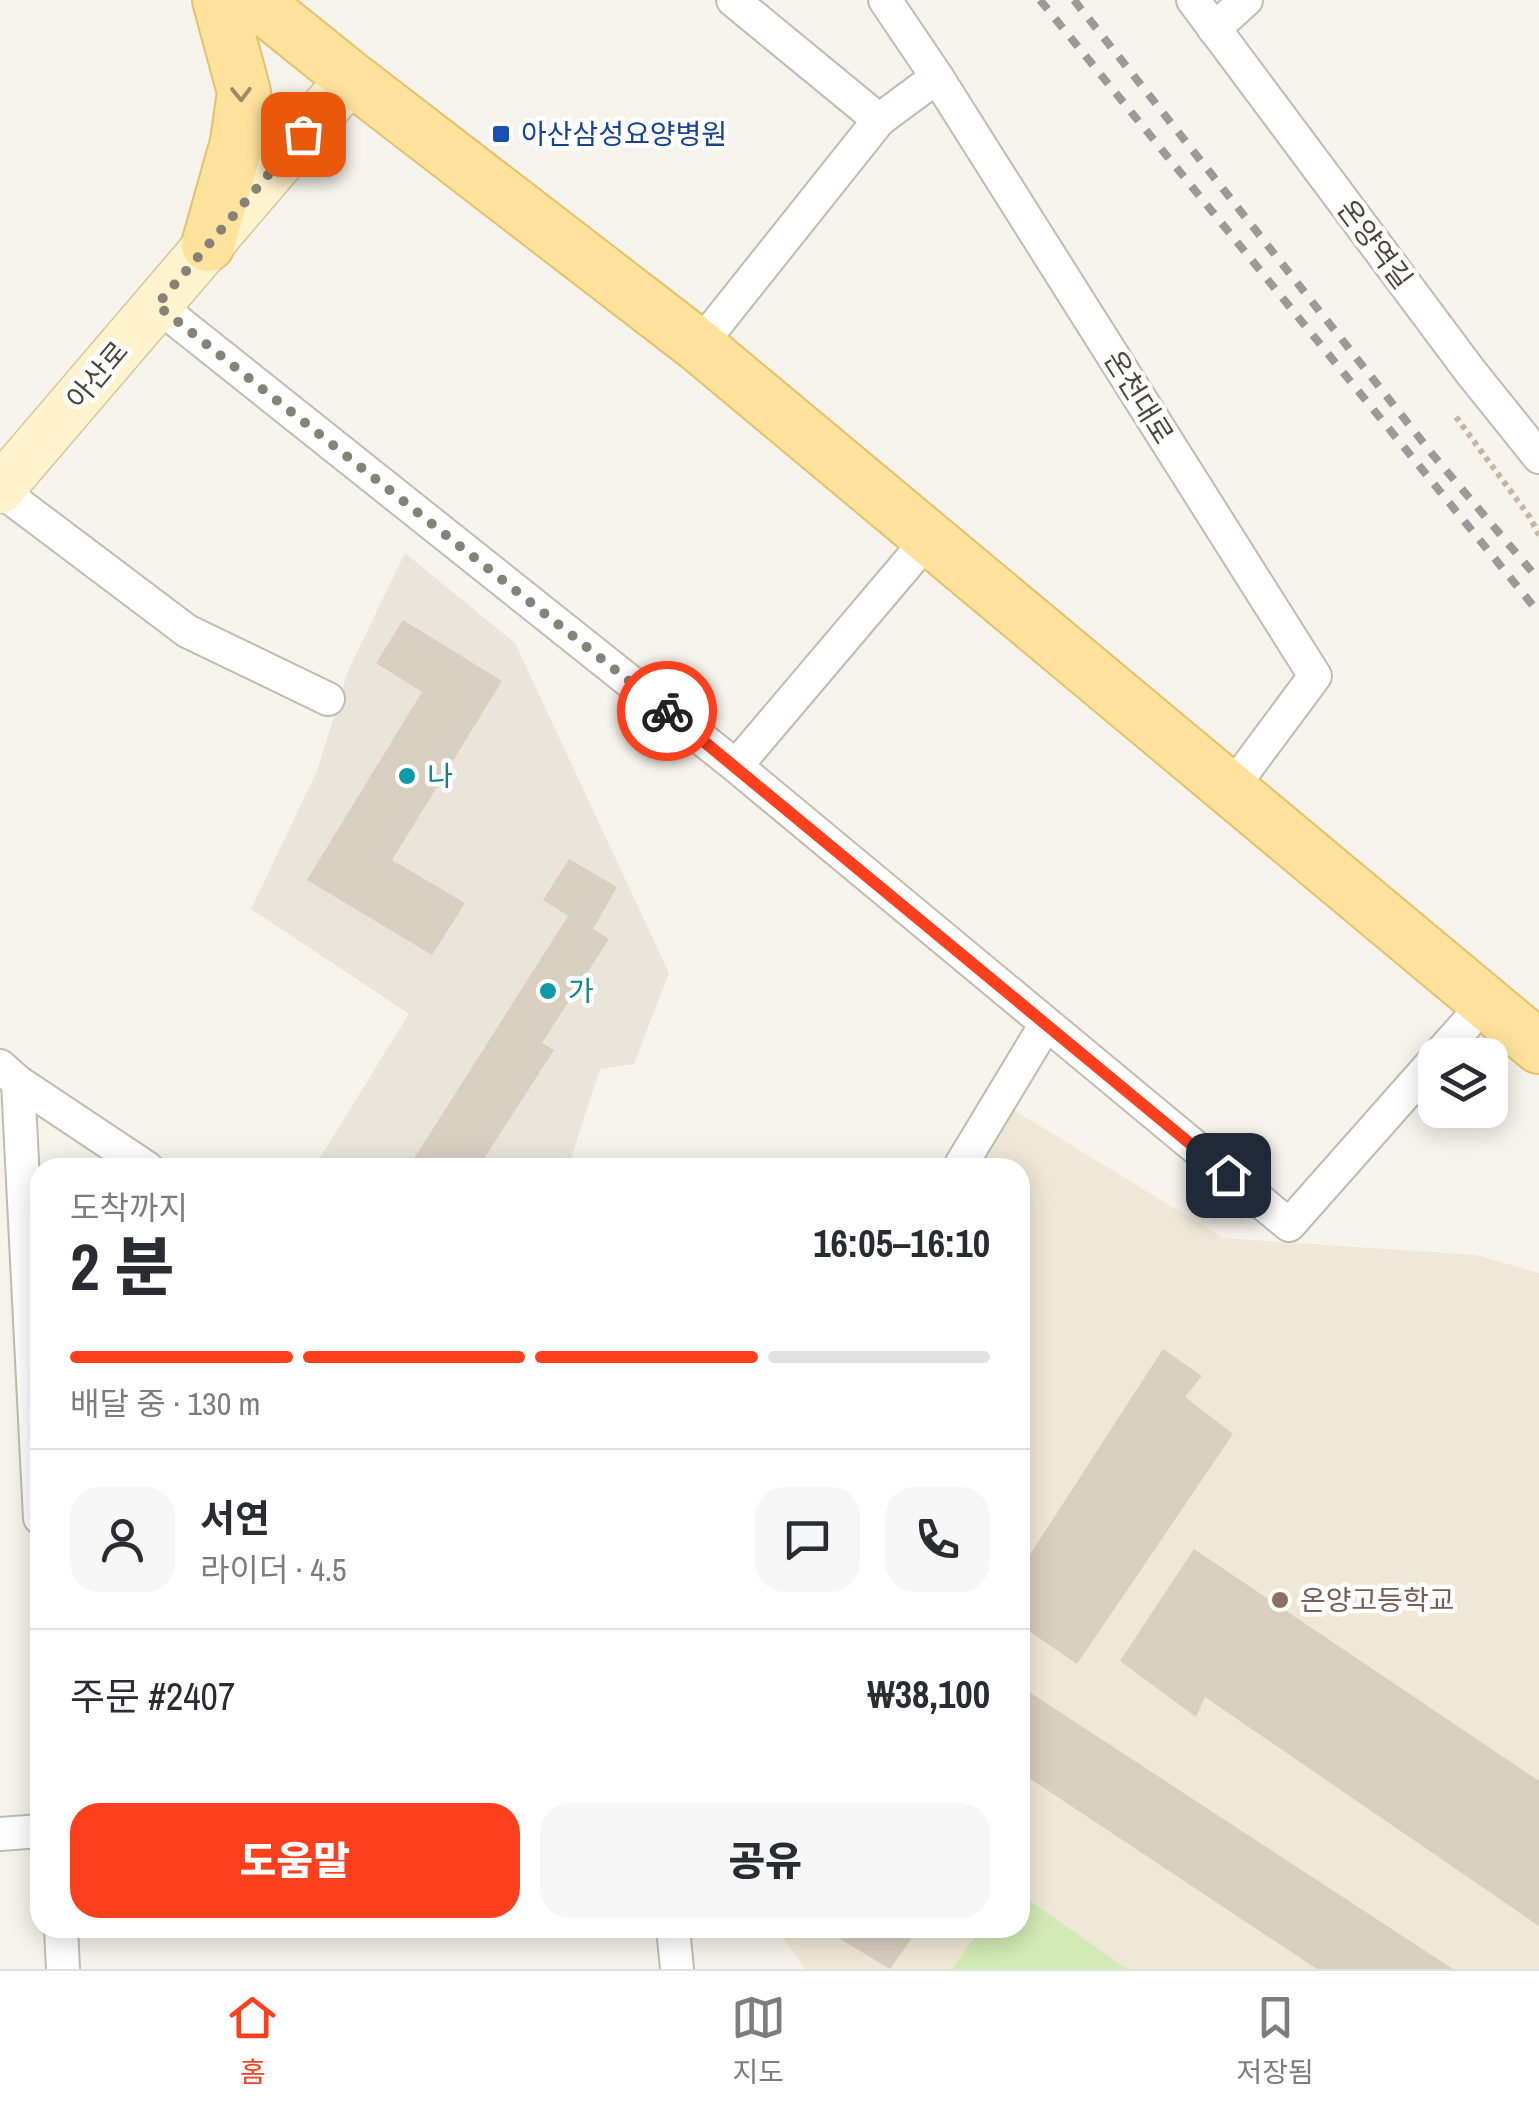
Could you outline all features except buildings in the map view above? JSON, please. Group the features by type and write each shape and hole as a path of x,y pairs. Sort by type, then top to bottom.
{"main road":[{"path":"208,245 236,142 244,92 220,0"},
{"path":"254,0 699,346 1539,1047"}],"street":[{"path":"733,0 879,120"},
{"name":"온천대로","path":"885,0 1315,676 1231,789"},
{"name":"온양역길","path":"1193,0 1539,458"},
{"path":"1214,29 1246,0"},
{"path":"699,346 879,120 937,77"},
{"name":"아산로","path":"0,489 350,78"},
{"path":"157,305 736,766 1289,1225 1418,1079"},
{"path":"0,489 186,631 328,699"},
{"path":"736,766 930,537"},
{"path":"1454,1038 1486,1002"},
{"path":"965,1158 1046,1024"},
{"path":"9,1074 132,1158"},
{"path":"9,1074 30,1375"},
{"path":"0,1834 30,1832"},
{"path":"61,1938 63,1969"},
{"path":"674,1938 677,1969"}],"shaded area":[{"path":"405,553 515,643 669,973 634,1064 600,1069 571,1158 320,1158 409,1014 251,909 317,771 348,671"},
{"name":"온양고등학교","path":"1014,1110 1223,1238 1476,1255 1539,1273 1539,1969 805,1969 783,1938 1030,1938 1030,1158 985,1158"}],"green space":[{"path":"1030,1901 1127,1969 952,1969 974,1938 1030,1938"}],"railway":[{"path":"1040,0 1539,613"},
{"path":"1074,0 1433,455 1539,580"}],"way so far":[{"path":"303,134 157,305 667,711"}],"place":[{"name":"아산삼성요양병원","path":"501,134"},
{"name":"나","path":"407,776"},
{"name":"가","path":"548,991"},
{"name":"온양고등학교","path":"1280,1600"}],"route":[{"path":"667,711 1228,1175"}]}
